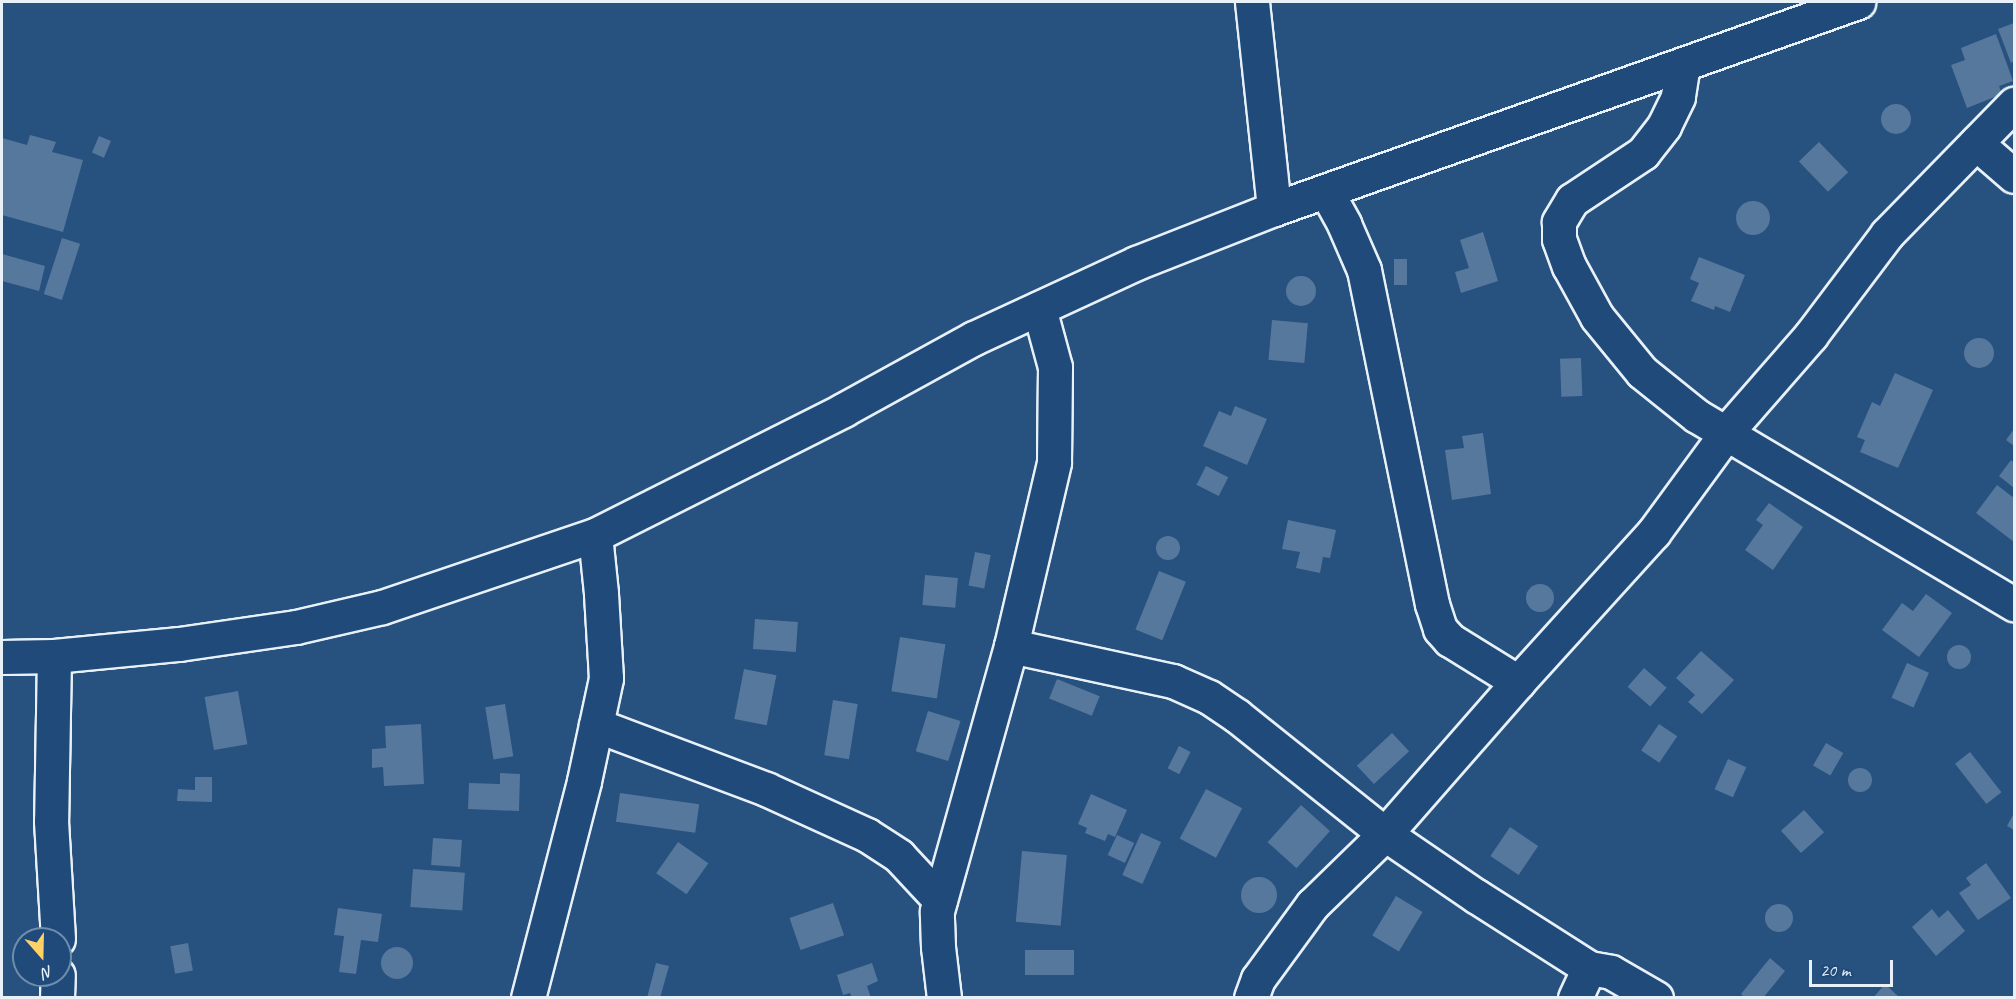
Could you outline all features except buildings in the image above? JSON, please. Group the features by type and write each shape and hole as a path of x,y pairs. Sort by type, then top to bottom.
{"street":[{"path":"1252,2 1274,209"},
{"path":"2,657 54,656 179,644 296,627 382,607 595,535 643,513 832,416 974,338 1136,263 1274,209 1858,2"},
{"path":"1683,64 1678,97 1664,126 1642,153 1572,200 1559,222 1559,239 1569,266 1597,317 1642,372 1697,416 2014,604"},
{"path":"1251,998 1258,979 1312,905 1385,834 1654,532 1725,434 1811,335 1887,234 2014,104"},
{"path":"1976,143 2014,176"},
{"path":"1326,191 1344,224 1364,270 1432,604 1440,629 1450,640 1518,682"},
{"path":"944,998 938,947 937,910 1011,646 1054,462 1055,367 1039,308"},
{"path":"528,998 584,781 606,678 595,535"},
{"path":"1011,646 1173,681 1209,697 1238,716 1385,834 1589,968 1611,972 1656,998"},
{"path":"54,656 51,821 57,927"},
{"path":"596,725 766,789 867,835 899,856 940,900"},
{"path":"1575,998 1589,968"}]}
